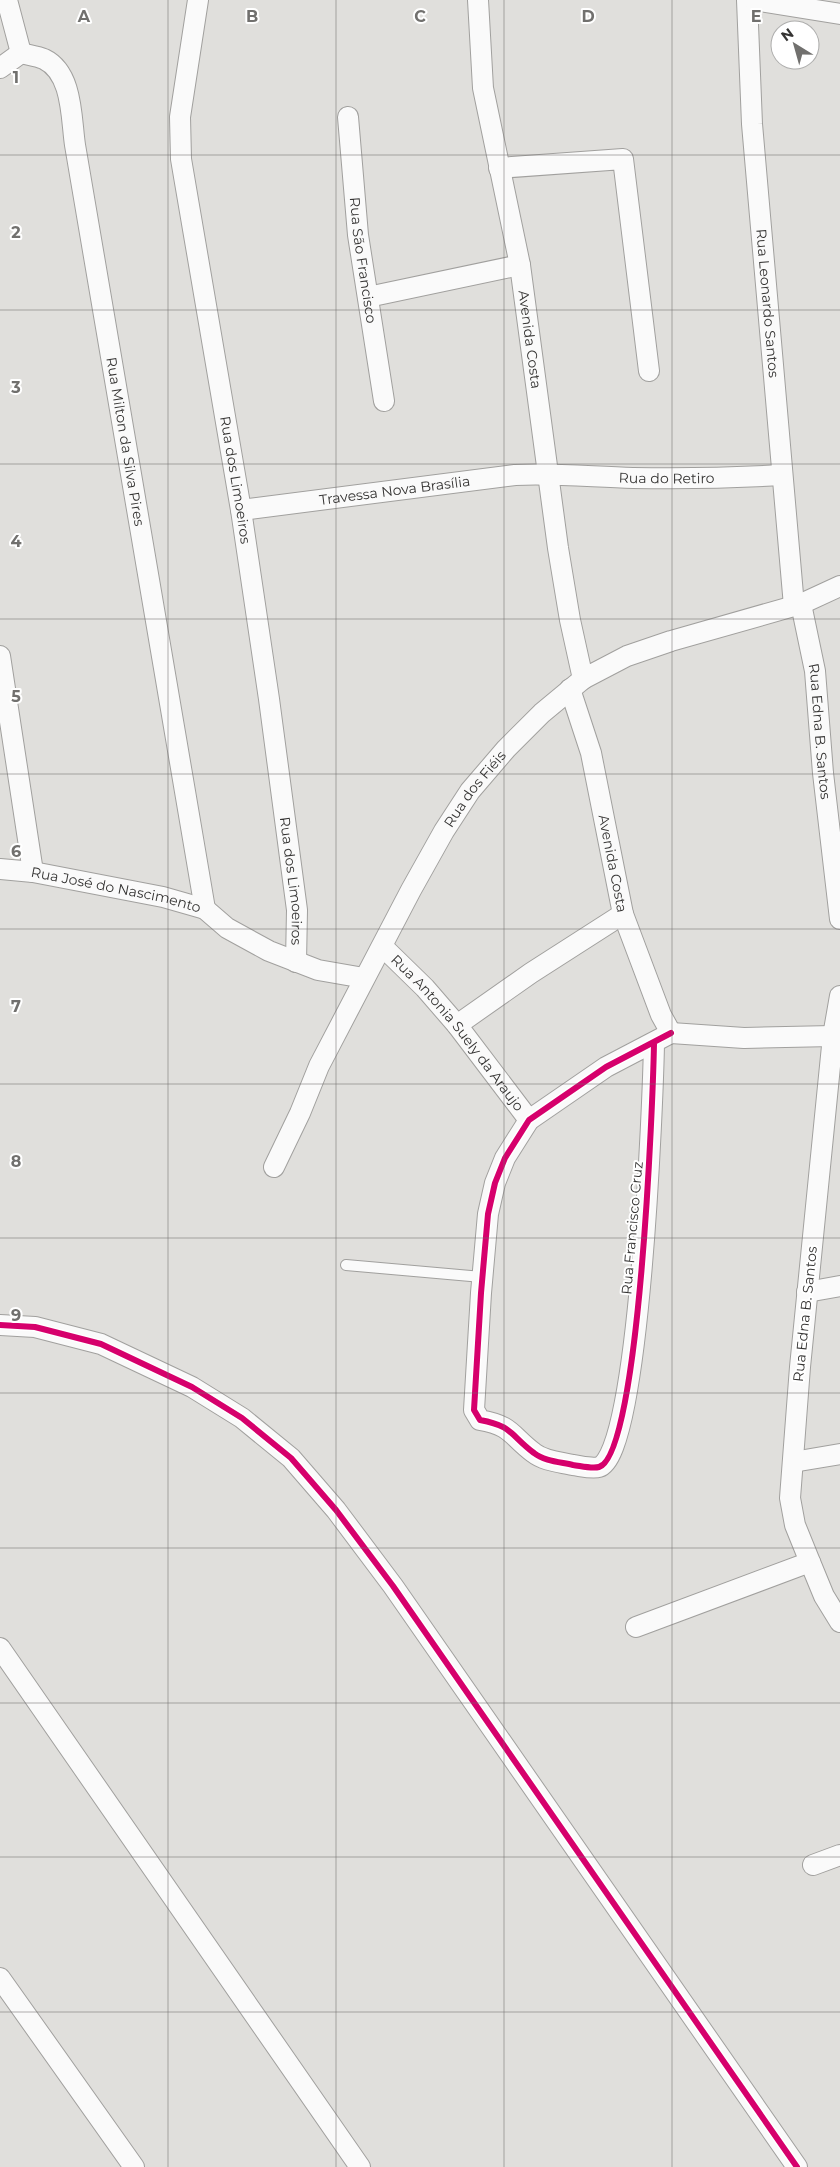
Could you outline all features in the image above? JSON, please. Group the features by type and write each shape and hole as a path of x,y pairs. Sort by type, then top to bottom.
{"street":[{"path":"0,68 21,53 7,0"},
{"name":"Rua dos Limoeiros","path":"198,0 191,32 180,118 181,158 241,510 293,870 297,910 296,962"},
{"name":"Avenida Costa","path":"478,0 482,88 520,265 570,620 577,684 623,914 661,1015 671,1033"},
{"name":"Rua Leonardo Santos","path":"748,0 752,124 782,475 798,605"},
{"path":"754,0 840,14"},
{"name":"Rua Milton da Silva Pires","path":"21,53 44,59 52,65 60,73 68,95 205,909"},
{"name":"Rua São Francisco","path":"348,117 358,235 384,401"},
{"path":"499,168 623,159 649,371"},
{"path":"368,297 520,265"},
{"name":"Travessa Nova Brasília","path":"241,510 515,475 550,473"},
{"name":"Rua do Retiro","path":"550,473 688,479 782,475"},
{"name":"Rua dos Fiéis","path":"274,1167 300,1113 319,1066 364,978 383,947 439,840 470,791 506,749 542,713 577,684 627,656 798,605 840,586"},
{"name":"Rua Edna B. Santos","path":"798,605 815,670 823,773 840,919"},
{"path":"0,656 33,872"},
{"name":"Rua José do Nascimento","path":"0,869 33,872 163,897 205,909 234,932 269,951 318,970 364,978"},
{"path":"457,1025 554,957 623,914"},
{"name":"Rua Antonia Suely da Araujo","path":"383,947 425,988 457,1025 529,1120"},
{"name":"Rua Edna B. Santos","path":"840,996 833,1036 832,1134 808,1292 790,1498 795,1525 824,1596 840,1622"},
{"path":"482,1277 488,1214 494,1183 505,1158 529,1120 606,1068 654,1044 671,1033 744,1038 833,1036"},
{"name":"Rua Francisco Cruz","path":"482,1277 474,1397 474,1410 480,1420 503,1426 534,1453 543,1458 581,1466 597,1467 605,1464 611,1457 624,1413 642,1265 649,1185 654,1044"},
{"path":"808,1292 840,1286"},
{"path":"0,1325 35,1327 101,1344 192,1387 242,1418 291,1458 336,1510 393,1586 797,2167"},
{"path":"793,1462 840,1454"},
{"path":"636,1627 810,1562"},
{"path":"0,1648 360,2167"},
{"path":"813,1865 840,1854"},
{"path":"0,1978 134,2167"}],"lane":[{"path":"346,1265 482,1277"}],"cycle path":[{"path":"654,1044 647,1197 634,1341 625,1403 613,1447 599,1467 593,1468 552,1461 534,1453 505,1428 480,1420 474,1410 488,1214 495,1183 505,1158 529,1120 606,1067 671,1033"},
{"path":"0,1325 35,1327 101,1344 192,1387 242,1418 291,1458 336,1510 393,1586 797,2167"}]}
